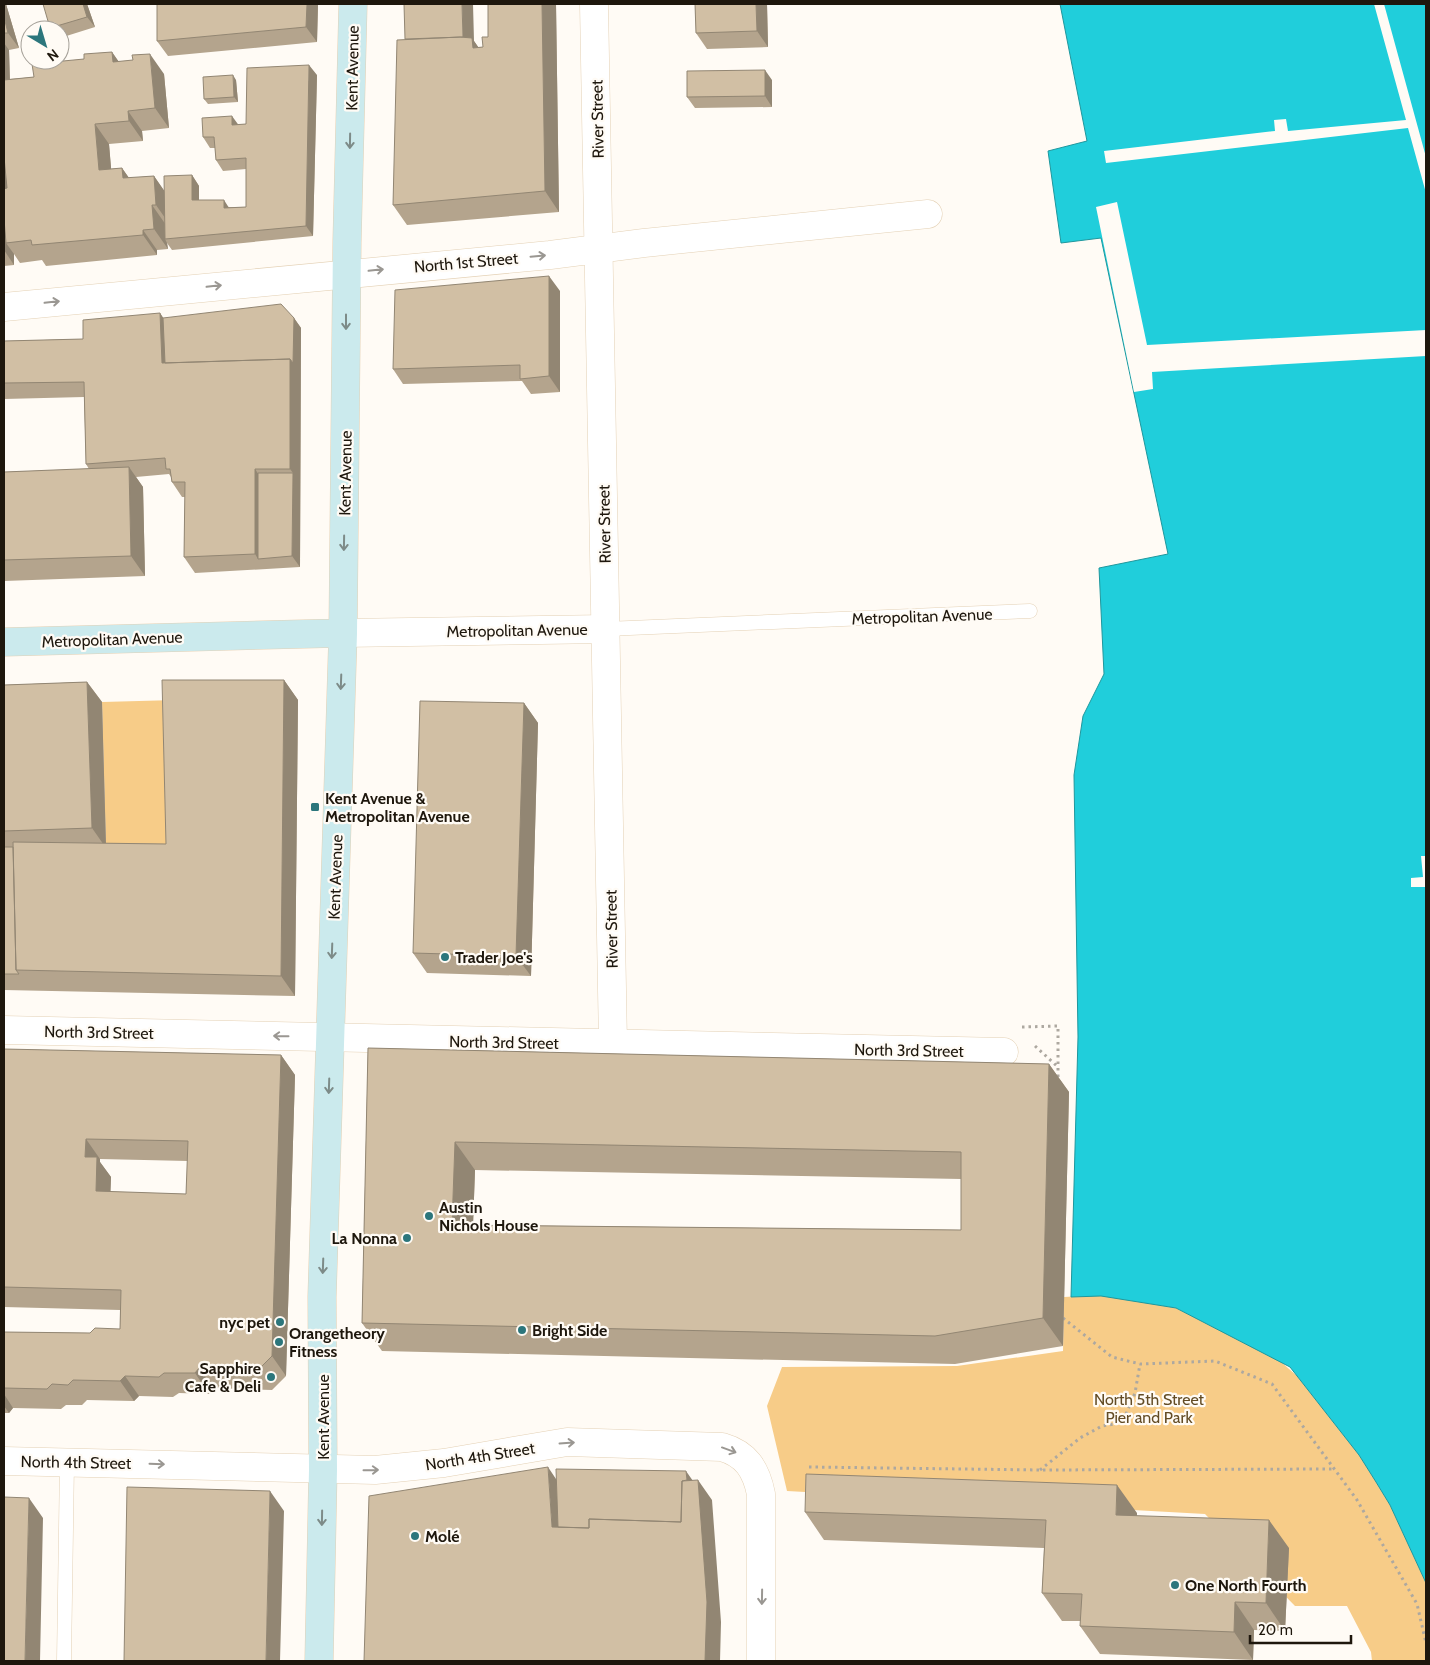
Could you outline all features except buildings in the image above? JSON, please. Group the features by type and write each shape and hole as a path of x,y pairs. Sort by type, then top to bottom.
{"main road":[{"name":"Kent Avenue","path":"319,1661 323,1470 322,1298 343,633 347,273 353,4"},
{"name":"Metropolitan Avenue","path":"4,642 343,633"}],"street":[{"name":"River Street","path":"594,4 613,1044"},
{"name":"North 1st Street","path":"4,307 599,249 928,214"},
{"name":"Metropolitan Avenue","path":"343,633 606,629"},
{"name":"North 3rd Street","path":"4,1030 330,1038 568,1048 613,1044 1004,1052"},
{"name":"North 4th Street","path":"4,1461 375,1470 444,1463 567,1442 715,1446 732,1450 745,1457 753,1468 761,1494 760,1661"}],"lane":[{"name":"Metropolitan Avenue","path":"606,629 1030,611"},
{"path":"64,1661 68,1462"}],"path":[{"path":"1020,1027 1058,1026 1058,1083"},
{"path":"1064,1318 1112,1357 1140,1364 1215,1361 1272,1384 1357,1500 1417,1604 1426,1642"},
{"path":"1040,1470 1080,1438 1102,1426 1114,1424 1126,1414 1135,1393 1140,1364"},
{"path":"809,1467 1040,1470 1334,1469"}],"green space":[{"path":"176,700 179,848 106,848 102,702"},
{"name":"North 5th Street Pier and Park","path":"1101,1295 1176,1308 1280,1361 1297,1376 1359,1455 1376,1482 1390,1505 1426,1583 1426,1661 1372,1661 1371,1652 1347,1606 1295,1606 1205,1514 787,1491 767,1406 782,1367 957,1366 1063,1351 1064,1297"}],"water":[{"path":"1060,4 1426,4 1426,1583 1390,1505 1359,1455 1290,1367 1176,1308 1101,1296 1071,1297 1078,1037 1074,775 1083,716 1104,674 1099,568 1168,554 1101,238 1061,243 1048,151 1087,141"}],"pier":[{"path":"1374,4 1384,4 1426,157 1426,193 1408,128 1106,163 1104,151 1275,131 1274,120 1286,119 1288,131 1406,120"},
{"path":"1117,202 1147,345 1426,330 1426,356 1152,372 1153,389 1134,392 1096,207"},
{"path":"1421,856 1426,856 1426,887 1411,887 1411,878 1423,877"}],"place":[{"name":"Kent Avenue & Metropolitan Avenue","path":"315,807"},
{"name":"Trader Joe's","path":"445,957"},
{"name":"Austin Nichols House","path":"429,1216"},
{"name":"La Nonna","path":"407,1238"},
{"name":"nyc pet","path":"280,1322"},
{"name":"Bright Side","path":"522,1330"},
{"name":"Orangetheory Fitness","path":"279,1342"},
{"name":"Sapphire Cafe & Deli","path":"271,1377"},
{"name":"Molé","path":"415,1536"},
{"name":"One North Fourth","path":"1175,1585"}]}
